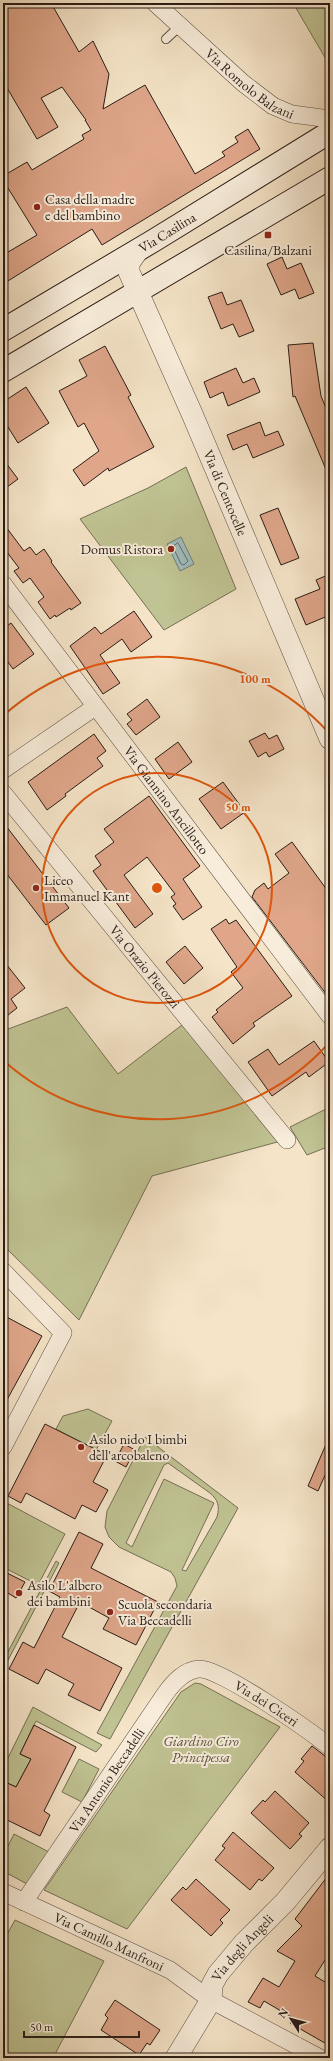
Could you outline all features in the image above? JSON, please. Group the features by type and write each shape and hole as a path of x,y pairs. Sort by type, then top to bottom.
{"main road":[{"name":"Via Casilina","path":"3,330 330,132"},
{"path":"3,371 330,178"}],"street":[{"name":"Via Romolo Balzani","path":"156,3 243,83 273,106 292,114 330,119"},
{"name":"Via di Centocelle","path":"139,249 132,258 128,268 193,416 330,739"},
{"name":"Via Giannino Ancillotto","path":"3,584 330,1016"},
{"path":"3,770 95,707"},
{"name":"Via Orazio Pierozzi","path":"3,793 287,1140"},
{"path":"3,1271 63,1332 3,1447"},
{"name":"Via dei Ciceri","path":"198,1669 211,1670 222,1676 300,1725 330,1747"},
{"name":"Via Antonio Beccadelli","path":"24,1902 165,1694 180,1677 198,1669"},
{"name":"Via degli Angeli","path":"176,2058 211,2000 217,1997 227,1986 285,1902 330,1848"},
{"name":"Via Camillo Manfroni","path":"3,1892 170,1970 211,2000 320,2058"}],"lane":[{"path":"166,39 180,25"}],"green space":[{"path":"293,3 330,3 330,66"},
{"path":"186,467 236,589 164,630 80,519 148,488"},
{"path":"67,1007 118,1074 182,1025 281,1141 152,1176 79,1320 3,1245 3,1031"},
{"path":"330,1107 330,1146 307,1155 290,1127"},
{"path":"88,1409 112,1421 96,1450 56,1429 63,1416"},
{"path":"145,1437 238,1508 110,1739 97,1733 177,1586 175,1578 171,1572 119,1547 109,1537 105,1527 107,1511","holes":["168,1463 210,1493 218,1504 217,1517 186,1571 182,1570 214,1503 164,1479 132,1547 126,1543 164,1465"]},
{"name":"Asilo L'albero dei bambini","path":"3,1501 65,1534 38,1585 3,1567"},
{"path":"56,1561 59,1563 6,1664 3,1661"},
{"name":"Giardino Ciro Principessa","path":"195,1683 201,1684 280,1727 127,1929 44,1890 181,1692"},
{"path":"33,1707 102,1745 96,1752 36,1721 20,1754 31,1759 16,1787 3,1781 3,1768"},
{"path":"79,1759 99,1769 82,1802 62,1792"},
{"path":"14,1834 49,1852 27,1884 3,1871 3,1856"},
{"path":"15,1920 104,1961 53,2058 3,2058 3,1942"}],"water":[{"path":"181,537 194,564 180,571 167,544"}],"building":[{"path":"3,3 51,3 79,52 93,41 109,74 103,109 145,85 195,174 225,156 222,152 238,142 235,137 248,129 260,149 102,245 92,229 3,284 3,255 37,235 3,180 3,176 27,162 32,170 84,139 82,135 91,130 86,120 62,87 41,98 58,127 37,139 3,81"},
{"path":"282,257 287,269 301,263 314,293 299,299 295,289 281,295 267,264"},
{"path":"222,292 227,305 241,300 254,331 239,337 233,324 221,329 208,297"},
{"path":"313,343 321,396 330,418 330,479 295,396 293,397 288,345"},
{"path":"105,346 131,395 128,397 154,447 109,471 108,468 84,486 73,470 99,451 84,423 78,427 59,391 87,376 79,360"},
{"path":"236,368 243,383 254,378 260,392 228,406 223,392 210,398 204,382"},
{"path":"26,387 49,423 18,443 3,419 3,402"},
{"path":"260,422 265,436 278,431 284,445 253,458 247,444 233,450 227,435"},
{"path":"3,459 18,479 3,490"},
{"path":"278,508 299,558 281,565 260,515"},
{"path":"3,523 24,551 30,547 36,555 44,549 52,561 51,562 81,603 71,610 70,608 50,619 38,602 44,597 30,578 23,583 14,571 19,568 3,547"},
{"path":"330,574 330,615 306,625 295,599 320,589 316,580"},
{"path":"134,611 152,637 131,652 122,639 100,655 120,683 103,694 70,646 95,627 101,634"},
{"path":"11,623 34,654 13,669 3,655 3,629"},
{"path":"147,699 160,717 136,735 127,724 132,720 127,714"},
{"path":"265,733 269,739 277,735 284,749 269,757 266,752 258,757 249,741"},
{"path":"94,734 106,751 97,758 103,766 65,794 66,796 47,810 28,782"},
{"path":"178,742 192,762 169,779 155,759"},
{"path":"223,782 245,812 221,829 199,799"},
{"path":"149,796 200,866 183,879 202,907 183,920 173,906 176,904 171,897 175,894 147,857 124,875 153,914 135,928 93,871 101,865 95,856 114,842 104,829"},
{"name":"Liceo Immanuel Kant","path":"3,822 69,908 46,925 3,869"},
{"path":"292,842 330,894 330,999 252,897 255,890 264,883 268,889 289,873 275,854"},
{"path":"226,919 229,924 236,920 292,996 253,1023 255,1026 233,1044 212,1017 218,1012 216,1010 243,988 231,972 237,967 211,929"},
{"path":"185,946 203,968 184,984 166,962"},
{"path":"3,960 25,988 11,999 17,1008 3,1019"},
{"path":"314,1041 329,1062 309,1077 306,1072 272,1096 248,1062 268,1049 279,1065"},
{"path":"3,1315 42,1336 3,1407"},
{"path":"45,1424 107,1455 93,1482 108,1490 96,1512 82,1505 75,1519 26,1493 21,1503 8,1496"},
{"path":"330,1435 330,1464 318,1491 308,1486"},
{"path":"124,1444 135,1450 126,1467 115,1461"},
{"path":"79,1532 103,1544 91,1568 158,1602 136,1645 103,1629 109,1618 80,1602 62,1637 122,1668 100,1711 68,1695 74,1684 46,1669 38,1684 9,1669 23,1642 34,1648 60,1597 49,1591"},
{"path":"3,1571 25,1582 16,1598 3,1590"},
{"path":"34,1725 76,1747 44,1811 50,1815 40,1836 3,1818 3,1781 16,1787 31,1759 20,1754"},
{"path":"312,1746 330,1760 330,1803 295,1772 304,1761 301,1759"},
{"path":"275,1791 309,1823 299,1834 302,1836 290,1849 251,1813 263,1800 265,1802"},
{"path":"233,1832 274,1868 262,1881 259,1879 250,1890 215,1860 225,1848 222,1846"},
{"path":"330,1873 330,1952 315,1976 330,1985 330,2046 290,2023 293,2018 264,2001 260,2008 248,2002 263,1978 279,1987 295,1961 277,1951 302,1926 295,1919"},
{"path":"196,1879 230,1910 220,1920 223,1923 211,1936 171,1900 183,1887 186,1890"},
{"path":"115,2000 160,2030 150,2045 147,2043 139,2055 101,2030 108,2018 105,2015"}],"place":[{"name":"Casa della madre e del bambino","path":"37,207"},
{"name":"Casilina/Balzani","path":"268,235"},
{"name":"Domus Ristora","path":"171,549"},
{"name":"Liceo Immanuel Kant","path":"36,888"},
{"name":"Asilo nido I bimbi dell'arcobaleno","path":"81,1447"},
{"name":"Asilo L'albero dei bambini","path":"19,1593"},
{"name":"Scuola secondaria Via Beccadelli","path":"110,1612"}]}
